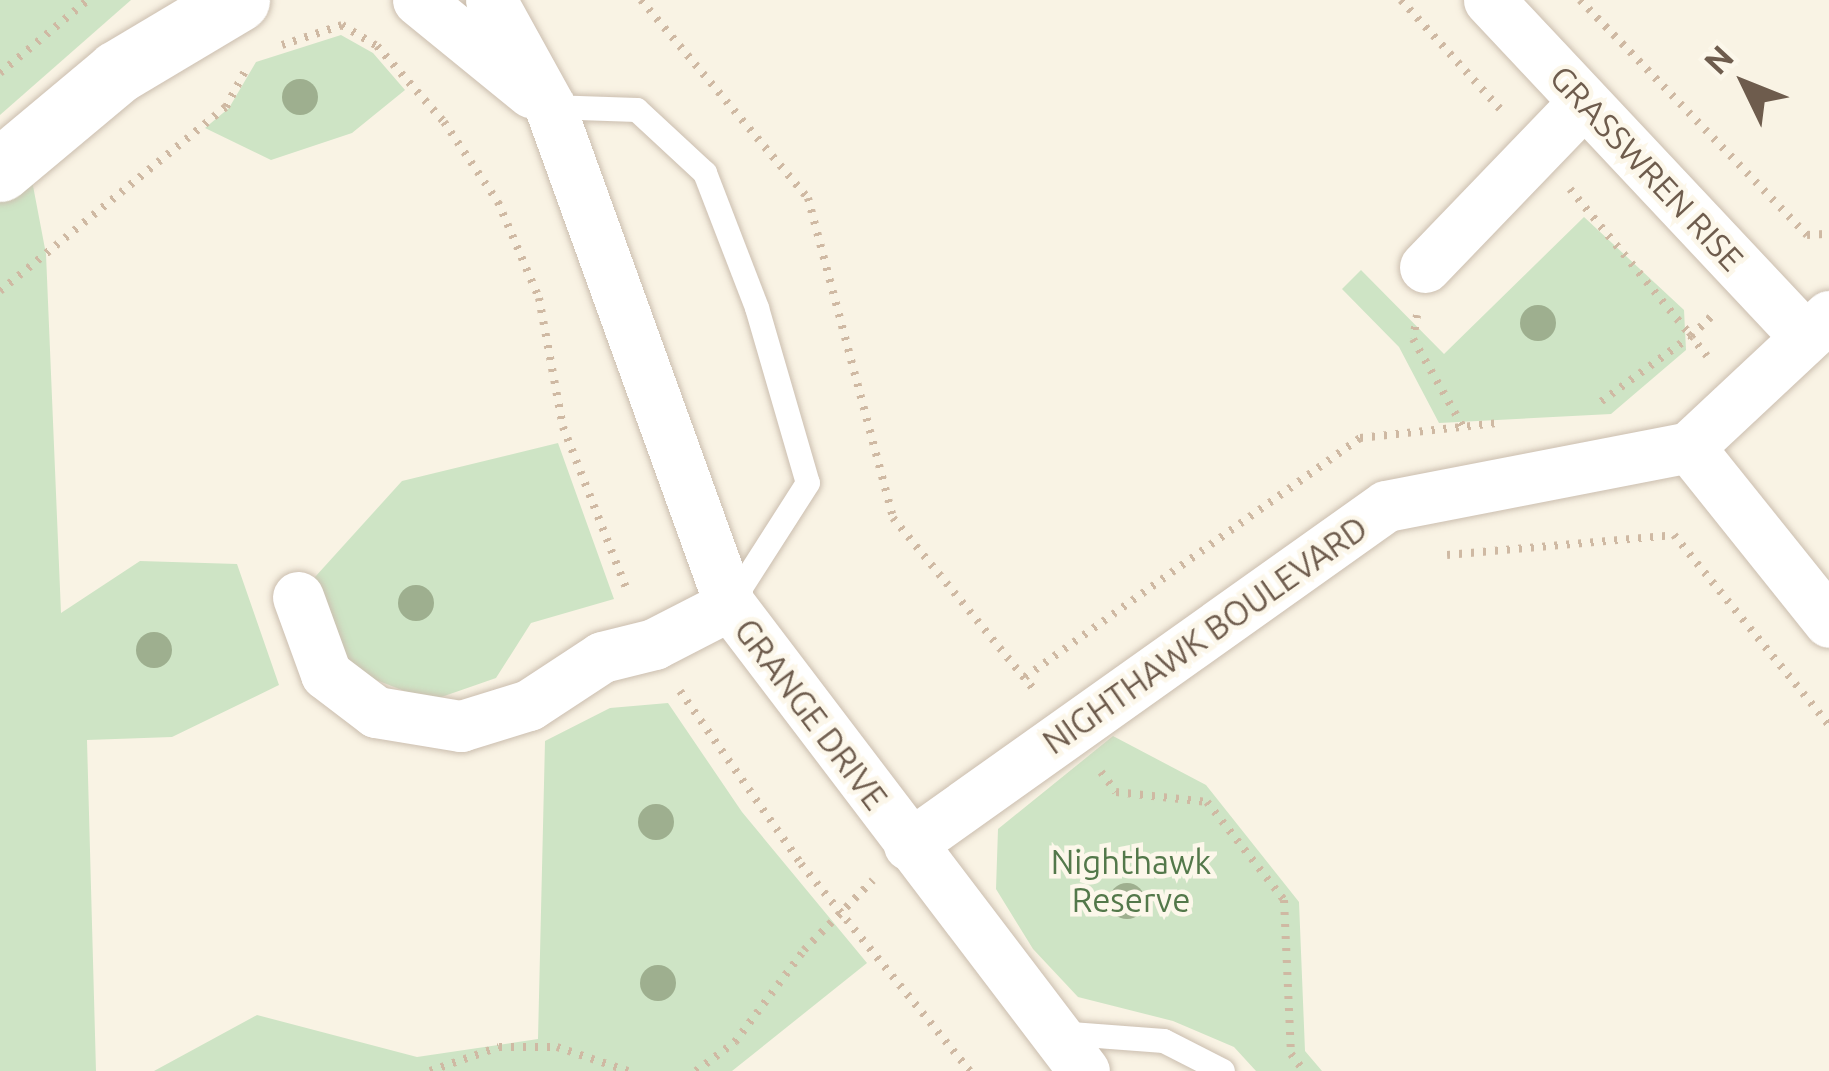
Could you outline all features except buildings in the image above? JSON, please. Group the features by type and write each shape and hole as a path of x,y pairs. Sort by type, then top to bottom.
{"street":[{"path":"0,170 117,72 178,0"},
{"name":"GRANGE DRIVE","path":"491,0 550,107 730,605 1070,1052"},
{"name":"GRASSWREN RISE","path":"1489,0 1585,102 1817,326"},
{"path":"423,3 550,107"},
{"path":"117,72 254,35"},
{"path":"1425,267 1585,102"},
{"path":"1817,326 1689,447 1829,622"},
{"name":"NIGHTHAWK BOULEVARD","path":"909,845 1387,506 1689,447"},
{"path":"298,597 326,674 376,712 461,726 529,705 602,657 654,644 730,605"}],"lane":[{"path":"550,107 637,110 705,173 757,308 808,482 730,605"},
{"path":"1070,1052 1164,1042 1223,1071"}],"path":[{"path":"0,73 88,0"},
{"path":"641,0 808,198 893,518 1116,792 1207,802 1284,900 1291,1054 1304,1071"},
{"path":"1401,0 1540,152 1691,336 1618,393 1576,416"},
{"path":"1580,0 1807,235 1829,234"},
{"path":"0,291 226,107 254,35 342,25 377,46 423,3"},
{"path":"1425,267 1413,339 1463,427"},
{"path":"1025,677 1360,438 1508,422"},
{"path":"1428,557 1674,535 1829,724"},
{"path":"1103,774 1122,761"},
{"path":"696,1071 735,1042 804,950 909,845"},
{"path":"430,1071 500,1046 557,1047 628,1071"}],"green space":[{"path":"0,0 131,0 0,115"},
{"path":"341,35 373,53 405,90 352,133 271,160 205,128 229,108 256,62"},
{"path":"30,170 46,254 61,613 140,561 237,564 279,685 172,737 87,740 96,1071 0,1071 0,195"},
{"path":"1584,217 1684,310 1686,350 1611,414 1439,423 1399,347 1342,289 1361,270 1444,354"},
{"path":"558,443 614,599 531,623 496,678 430,701 343,667 315,577 402,481"},
{"path":"668,703 742,812 867,963 732,1071 154,1071 257,1015 417,1057 538,1039 545,741 610,708"},
{"name":"Nighthawk Reserve","path":"1113,736 1206,785 1299,902 1305,1051 1322,1071 1256,1071 1234,1047 1173,1021 1078,997 1033,949 996,889 998,829"}]}
